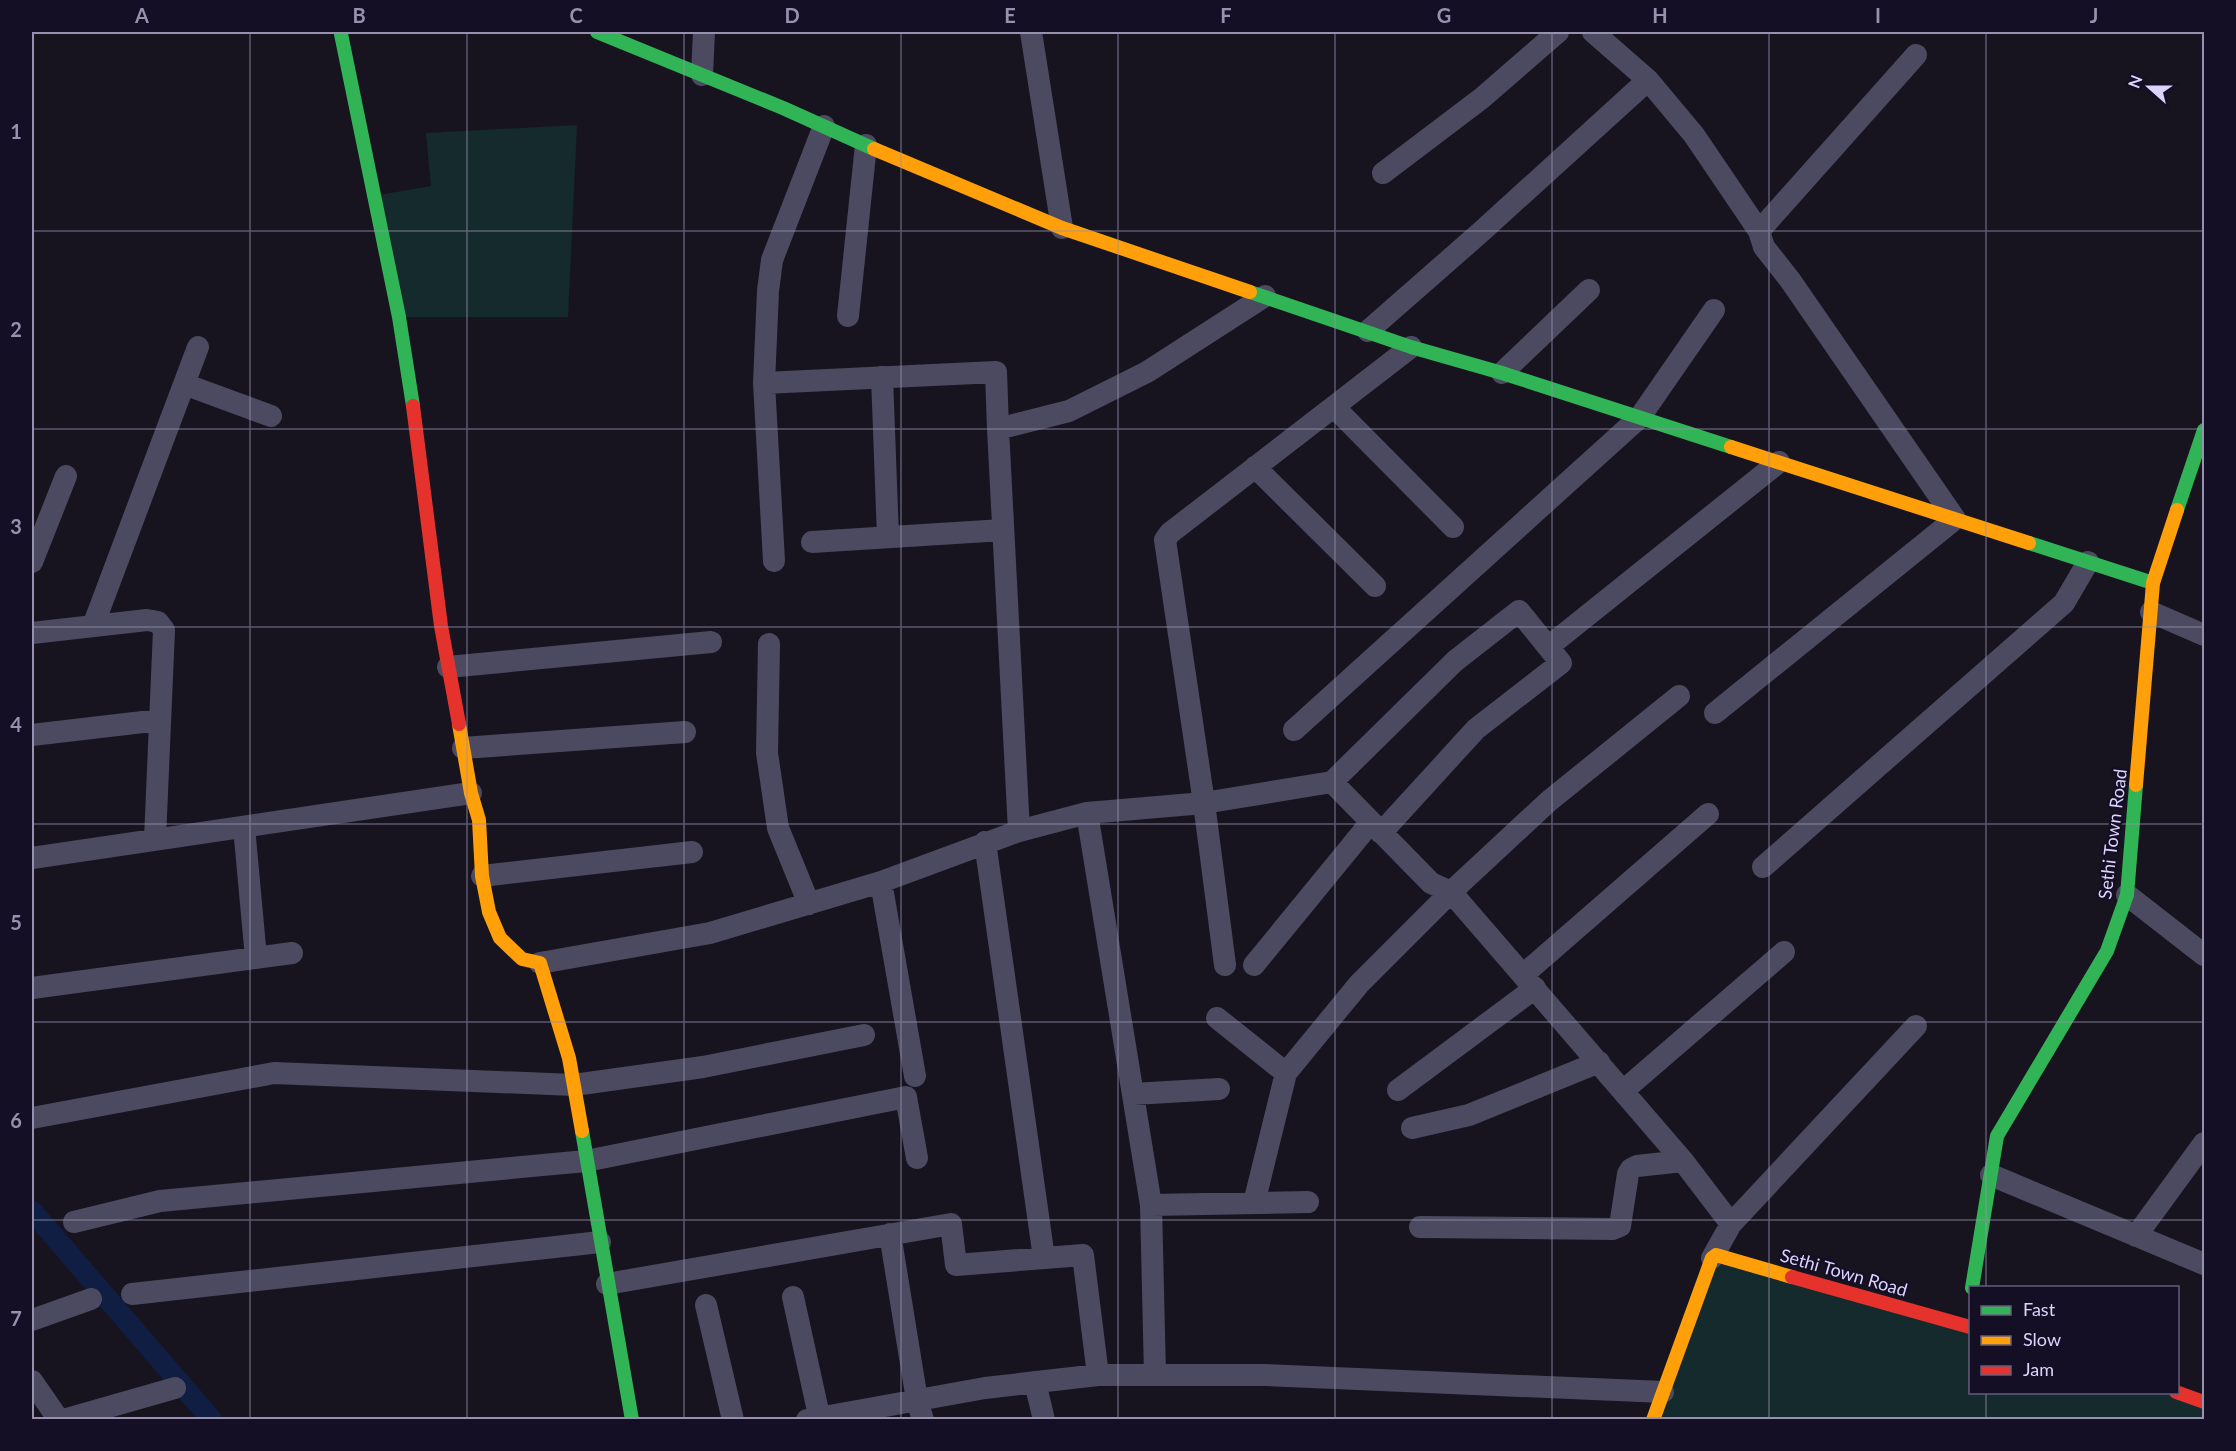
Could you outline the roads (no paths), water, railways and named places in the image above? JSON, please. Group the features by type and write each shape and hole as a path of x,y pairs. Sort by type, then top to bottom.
{"street":[{"path":"340,32 399,317 448,667 471,793 479,820 482,876 489,912 500,939 522,958 540,963 710,933 881,882 1019,831 1087,813 1204,803 1332,782 1455,661 1519,611 1561,663 1476,729 1376,827 1254,965"},
{"path":"597,32 1062,228 1411,347 1503,373 2153,584"},
{"path":"702,75 704,32"},
{"path":"1031,32 1062,228"},
{"path":"1383,173 1482,98 1558,32"},
{"path":"1593,32 1648,80 1694,135 1759,231 1764,247 1790,280 1955,519"},
{"path":"1759,231 1916,55"},
{"path":"1368,331 1648,80"},
{"path":"774,561 764,383 768,291 772,260 824,126"},
{"path":"848,316 866,145"},
{"path":"1503,373 1589,290"},
{"path":"999,429 1069,411 1147,372 1265,296"},
{"path":"1294,730 1640,417 1714,310"},
{"path":"93,626 198,347"},
{"path":"1225,965 1204,803 1165,540 1170,533 1411,347"},
{"path":"764,383 996,372 1002,530 1019,831"},
{"path":"882,377 888,537"},
{"path":"184,384 272,416"},
{"path":"1334,407 1453,527"},
{"name":"Sethi Town Road","path":"1972,1286 1997,1136 2107,951 2127,895 2153,584 2201,455 2205,430"},
{"path":"1548,647 1779,462"},
{"path":"1255,467 1375,586"},
{"path":"32,562 66,476"},
{"path":"1715,713 1955,519"},
{"path":"812,542 1002,530"},
{"path":"1763,867 2064,603 2088,562"},
{"path":"2151,612 2205,635"},
{"path":"32,633 147,620 158,622 164,630 154,839"},
{"path":"448,667 711,642"},
{"path":"769,644 767,753 778,828 809,904"},
{"path":"1254,1203 1286,1073 1359,984 1451,892 1549,801 1679,696"},
{"path":"32,735 160,720"},
{"path":"463,748 685,732"},
{"path":"1332,782 1431,883 1451,892 1683,1161 1731,1224"},
{"path":"32,858 471,793"},
{"path":"1087,813 1151,1205 1155,1375"},
{"path":"1398,1090 1529,981 1708,814"},
{"path":"243,826 256,958"},
{"path":"985,842 1044,1258"},
{"path":"482,876 692,852"},
{"path":"881,882 915,1076"},
{"path":"2127,895 2205,956"},
{"path":"1623,1091 1784,952"},
{"path":"32,988 291,953"},
{"path":"540,963 569,1058 632,1419"},
{"path":"1217,1018 1286,1073"},
{"path":"1653,1419 1712,1258 1731,1224 1916,1026"},
{"path":"32,1118 274,1073 574,1085 703,1067 864,1035"},
{"path":"1412,1128 1469,1115 1599,1062"},
{"path":"1133,1094 1219,1089"},
{"path":"74,1222 160,1201 586,1161 906,1097 917,1158"},
{"path":"2136,1236 2197,1168 2205,1143"},
{"path":"1419,1227 1613,1229 1620,1226 1628,1174 1631,1169 1637,1166 1683,1161"},
{"path":"1991,1175 2205,1264"},
{"path":"1151,1205 1308,1202"},
{"path":"607,1284 951,1224 956,1265 1083,1255 1098,1375"},
{"path":"890,1234 920,1410"},
{"path":"132,1294 600,1242"},
{"name":"Sethi Town Road","path":"1712,1258 1716,1255 1722,1256 1968,1326 1969,1308"},
{"path":"793,1297 816,1419 920,1410 985,1388 1098,1375 1265,1375 1663,1392"},
{"path":"32,1320 91,1299"},
{"path":"706,1305 733,1419"},
{"path":"32,1381 61,1419 175,1388"},
{"path":"1035,1382 1044,1419"},
{"path":"2179,1393 2205,1402"}],"waterway":[{"path":"32,1211 212,1420"}]}
